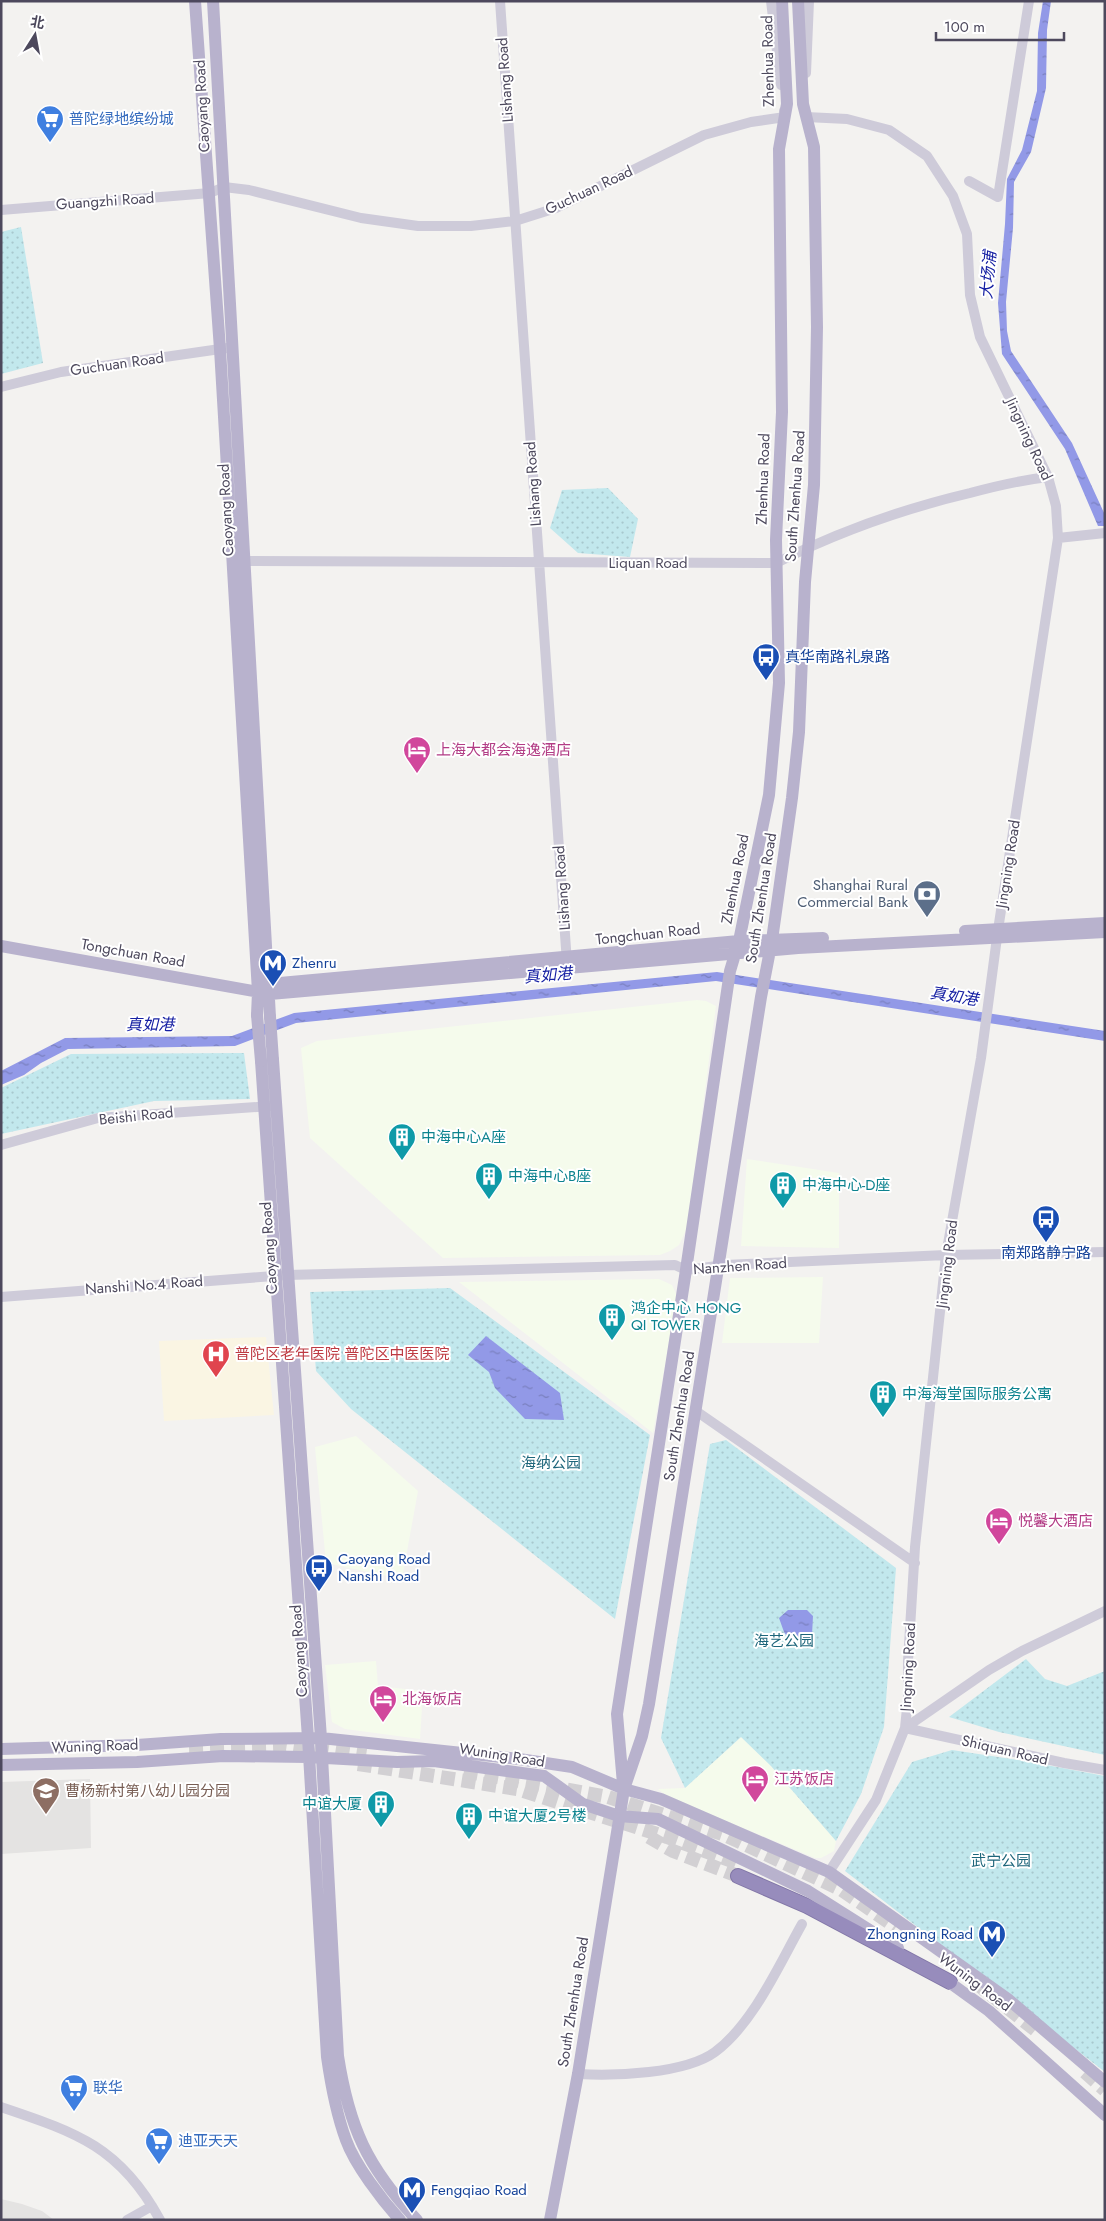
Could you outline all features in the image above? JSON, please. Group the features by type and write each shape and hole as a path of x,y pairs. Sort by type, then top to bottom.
{"highway":[{"path":"738,1876 807,1906 950,1982"}],"main road":[{"name":"Caoyang Road","path":"195,1 210,193 227,348"},
{"name":"Caoyang Road","path":"213,1 224,187 227,348 266,990 270,1017 267,1060 282,1275 321,1738 338,2056 344,2096 358,2136 399,2216"},
{"name":"Zhenhua Road","path":"736,955 769,796 779,683 776,564 782,412 779,149 787,104 782,1"},
{"name":"South Zhenhua Road","path":"550,2220 578,2074 624,1789 642,1736 649,1704 761,997 771,945 792,798 799,732 805,582 810,547 814,484 817,327 814,147 803,104 798,1"},
{"name":"Tongchuan Road","path":"997,934 1105,923"},
{"name":"Tongchuan Road","path":"1,946 266,990 567,963 739,941 771,945 997,934 1105,932"},
{"name":"Tongchuan Road","path":"567,963 736,955 771,945"},
{"name":"South Zhenhua Road","path":"624,1789 617,1714 686,1270 726,996 730,971 736,955"},
{"name":"Caoyang Road","path":"266,990 257,1015 267,1060"},
{"name":"Caoyang Road","path":"282,1275 282,1386 308,1738 327,2057 334,2098 346,2141 369,2180 399,2216 417,2220"},
{"name":"Wuning Road","path":"1,1750 137,1745 221,1739 321,1738 510,1758 572,1767 624,1789 661,1799 829,1872 1010,2000 1105,2082"},
{"name":"Wuning Road","path":"1,1765 137,1762 222,1756 397,1762 434,1761 544,1776 582,1804 619,1816 658,1819 808,1891 950,1982 989,2011 1105,2115"}],"street":[{"name":"Lishang Road","path":"500,1 567,963"},
{"path":"771,1 785,118"},
{"path":"803,104 809,39 809,1"},
{"path":"969,181 998,197 1029,1"},
{"name":"Jingning Road","path":"806,117 847,119 889,130 927,156 953,196 967,234 970,295 980,337 1048,477 1056,506 1058,538 997,934 981,1058 946,1255 915,1563 905,1728"},
{"name":"Guchuan Road","path":"224,187 249,190 361,218 418,226 471,226 515,221 556,208 704,135 751,122 785,118"},
{"path":"210,193 224,187"},
{"name":"Guangzhi Road","path":"1,210 210,193"},
{"name":"Guchuan Road","path":"1,387 61,372 227,348"},
{"name":"Liquan Road","path":"239,561 776,564 845,531 936,501 1025,480 1048,477"},
{"path":"1058,538 1105,533"},
{"name":"Beishi Road","path":"1,1145 98,1118 270,1106"},
{"name":"Nanzhen Road","path":"282,1275 675,1265 686,1270 719,1266 946,1255 1105,1252"},
{"name":"Nanshi No.4 Road","path":"1,1297 282,1275"},
{"path":"696,1411 915,1563"},
{"path":"829,1872 876,1800 905,1728 989,1670 1022,1651 1105,1611"},
{"name":"Shiquan Road","path":"905,1728 1064,1764 1105,1770"},
{"path":"578,2074 632,2073 664,2070 713,2054 729,2040 751,2013 802,1924"},
{"path":"1,2107 82,2137 126,2170 160,2220"},
{"path":"127,2220 152,2206"}],"shaded area":[{"path":"697,1000 706,1001 716,1006 687,1228 679,1245 660,1255 443,1258 310,1138 301,1048 317,1041"},
{"path":"747,1159 839,1173 839,1248 741,1246"},
{"path":"823,1277 819,1343 722,1343 730,1278"},
{"path":"659,1279 672,1285 677,1296 653,1433 459,1282"},
{"name":"普陀区老年医院 普陀区中医医院","path":"266,1337 274,1415 164,1421 159,1341"},
{"path":"356,1436 418,1491 402,1579 326,1563 315,1447"},
{"path":"376,1661 378,1686 423,1691 420,1739 345,1729 332,1722 325,1665"},
{"path":"741,1737 771,1766 836,1841 834,1851 821,1858 815,1858 667,1796 658,1789 685,1788"},
{"name":"曹杨新村第八幼儿园分园","path":"90,1779 91,1848 1,1854 1,1782"},
{"path":"1,2199 42,2211 54,2220 1,2220"}],"green space":[{"path":"21,227 43,363 1,374 1,232"},
{"path":"608,488 638,519 630,557 578,553 550,528 562,490"},
{"path":"244,1053 250,1099 154,1101 1,1134 1,1088 71,1054"},
{"name":"海纳公园","path":"450,1288 650,1435 615,1619 351,1409 316,1371 310,1292"},
{"name":"海艺公园","path":"726,1440 896,1568 884,1727 861,1794 836,1841 771,1766 741,1737 685,1788 661,1738 710,1444"},
{"path":"1026,1659 1045,1679 1067,1686 1105,1671 1105,1755 999,1732 949,1717"},
{"name":"武宁公园","path":"952,1750 1105,1776 1105,2072 845,1871 912,1762"}],"water":[{"path":"1043,1 1051,1 1047,30 1046,88 1031,152 1014,182 1013,228 1006,302 1007,331 1011,351 1072,443 1105,515 1105,526 1098,526 1065,449 1002,354 998,303 1007,179 1022,150 1037,91 1038,33"},
{"path":"717,972 1105,1031 1105,1041 716,981 296,1023 235,1046 68,1049 41,1063 24,1075 1,1085 1,1071 65,1038 232,1036 294,1013"},
{"path":"486,1336 560,1393 564,1420 525,1419 495,1388 489,1372 468,1355"},
{"path":"788,1610 807,1610 813,1616 812,1635 796,1643 789,1639 784,1632 779,1618"}],"tunnel":[{"path":"189,1747 286,1744 366,1756"},
{"path":"358,1764 517,1789 667,1837 740,1864"},
{"path":"464,1771 608,1797 725,1835 842,1890 896,1927"},
{"path":"649,1837 673,1851 738,1876"},
{"path":"975,1982 1038,2032"},
{"path":"1085,2072 1105,2090"}],"place":[{"name":"普陀绿地缤纷城","path":"50,143"},
{"name":"真华南路礼泉路","path":"766,681"},
{"name":"上海大都会海逸酒店","path":"417,774"},
{"name":"Shanghai Rural Commercial Bank","path":"927,918"},
{"name":"Zhenru","path":"273,987"},
{"name":"中海中心A座","path":"402,1161"},
{"name":"中海中心B座","path":"489,1200"},
{"name":"中海中心-D座","path":"783,1209"},
{"name":"南郑路静宁路","path":"1046,1243"},
{"name":"鸿企中心 HONG QI TOWER","path":"612,1341"},
{"name":"普陀区老年医院 普陀区中医医院","path":"216,1378"},
{"name":"中海海堂国际服务公寓","path":"883,1418"},
{"name":"悦馨大酒店","path":"999,1545"},
{"name":"Caoyang Road Nanshi Road","path":"319,1592"},
{"name":"北海饭店","path":"383,1723"},
{"name":"江苏饭店","path":"755,1803"},
{"name":"曹杨新村第八幼儿园分园","path":"46,1815"},
{"name":"中谊大厦","path":"381,1828"},
{"name":"中谊大厦2号楼","path":"469,1840"},
{"name":"Zhongning Road","path":"992,1958"},
{"name":"联华","path":"74,2112"},
{"name":"迪亚天天","path":"159,2165"},
{"name":"Fengqiao Road","path":"412,2214"}],"water label":[{"name":"大场浦","path":"988,275"},
{"name":"真如港","path":"548,975"},
{"name":"真如港","path":"954,996"},
{"name":"真如港","path":"150,1024"}]}
